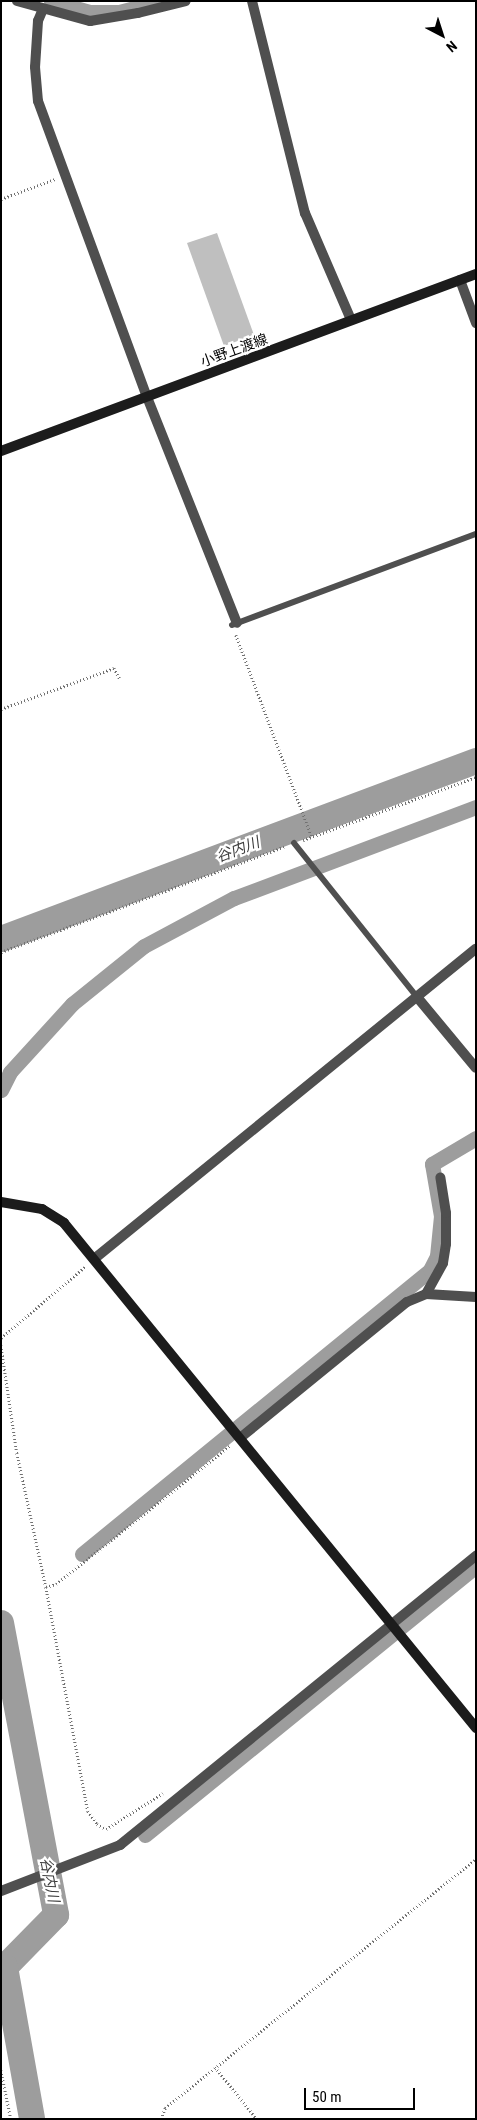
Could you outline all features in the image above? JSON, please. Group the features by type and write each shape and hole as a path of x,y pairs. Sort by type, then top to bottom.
{"street":[{"path":"17,1 90,21 138,13 186,1"},
{"path":"252,1 306,213 351,320"},
{"path":"43,9 38,21 35,67 38,101 234,624"},
{"name":"小野上渡線","path":"1,451 476,274"},
{"path":"460,280 476,323"},
{"path":"94,1259 476,949"},
{"path":"417,997 476,1068"},
{"path":"426,1294 443,1263 446,1244 446,1213 440,1177"},
{"path":"1,1202 42,1209 64,1223 476,1728"},
{"path":"240,1438 407,1302 426,1294 476,1297"},
{"path":"1,1891 120,1845 476,1556"}],"lane":[{"path":"234,624 476,534"},
{"path":"294,843 417,997"}],"path":[{"path":"1,199 66,175"},
{"path":"234,624 311,835"},
{"path":"1,708 114,668 120,679"},
{"path":"1,952 311,835 476,778"},
{"path":"1,1338 4,1333 94,1259"},
{"path":"1,1345 17,1453 46,1587 88,1811 97,1824 106,1829 167,1790"},
{"path":"46,1587 56,1584 240,1438"},
{"path":"161,2119 165,2108 476,1859"},
{"path":"215,2067 257,2119"},
{"path":"1,2070 11,2119"}],"building":[{"path":"217,233 254,335 224,346 187,243"}],"waterway":[{"path":"51,1 90,12 119,12 161,1"},
{"name":"谷内川","path":"1,939 476,761"},
{"path":"1,1090 10,1072 72,1004 144,946 234,898 476,807"},
{"path":"82,1554 430,1270 437,1256 441,1216 432,1164 476,1138"},
{"path":"145,1835 476,1566"},
{"name":"谷内川","path":"1,1623 56,1915 5,1967 32,2119"}]}
